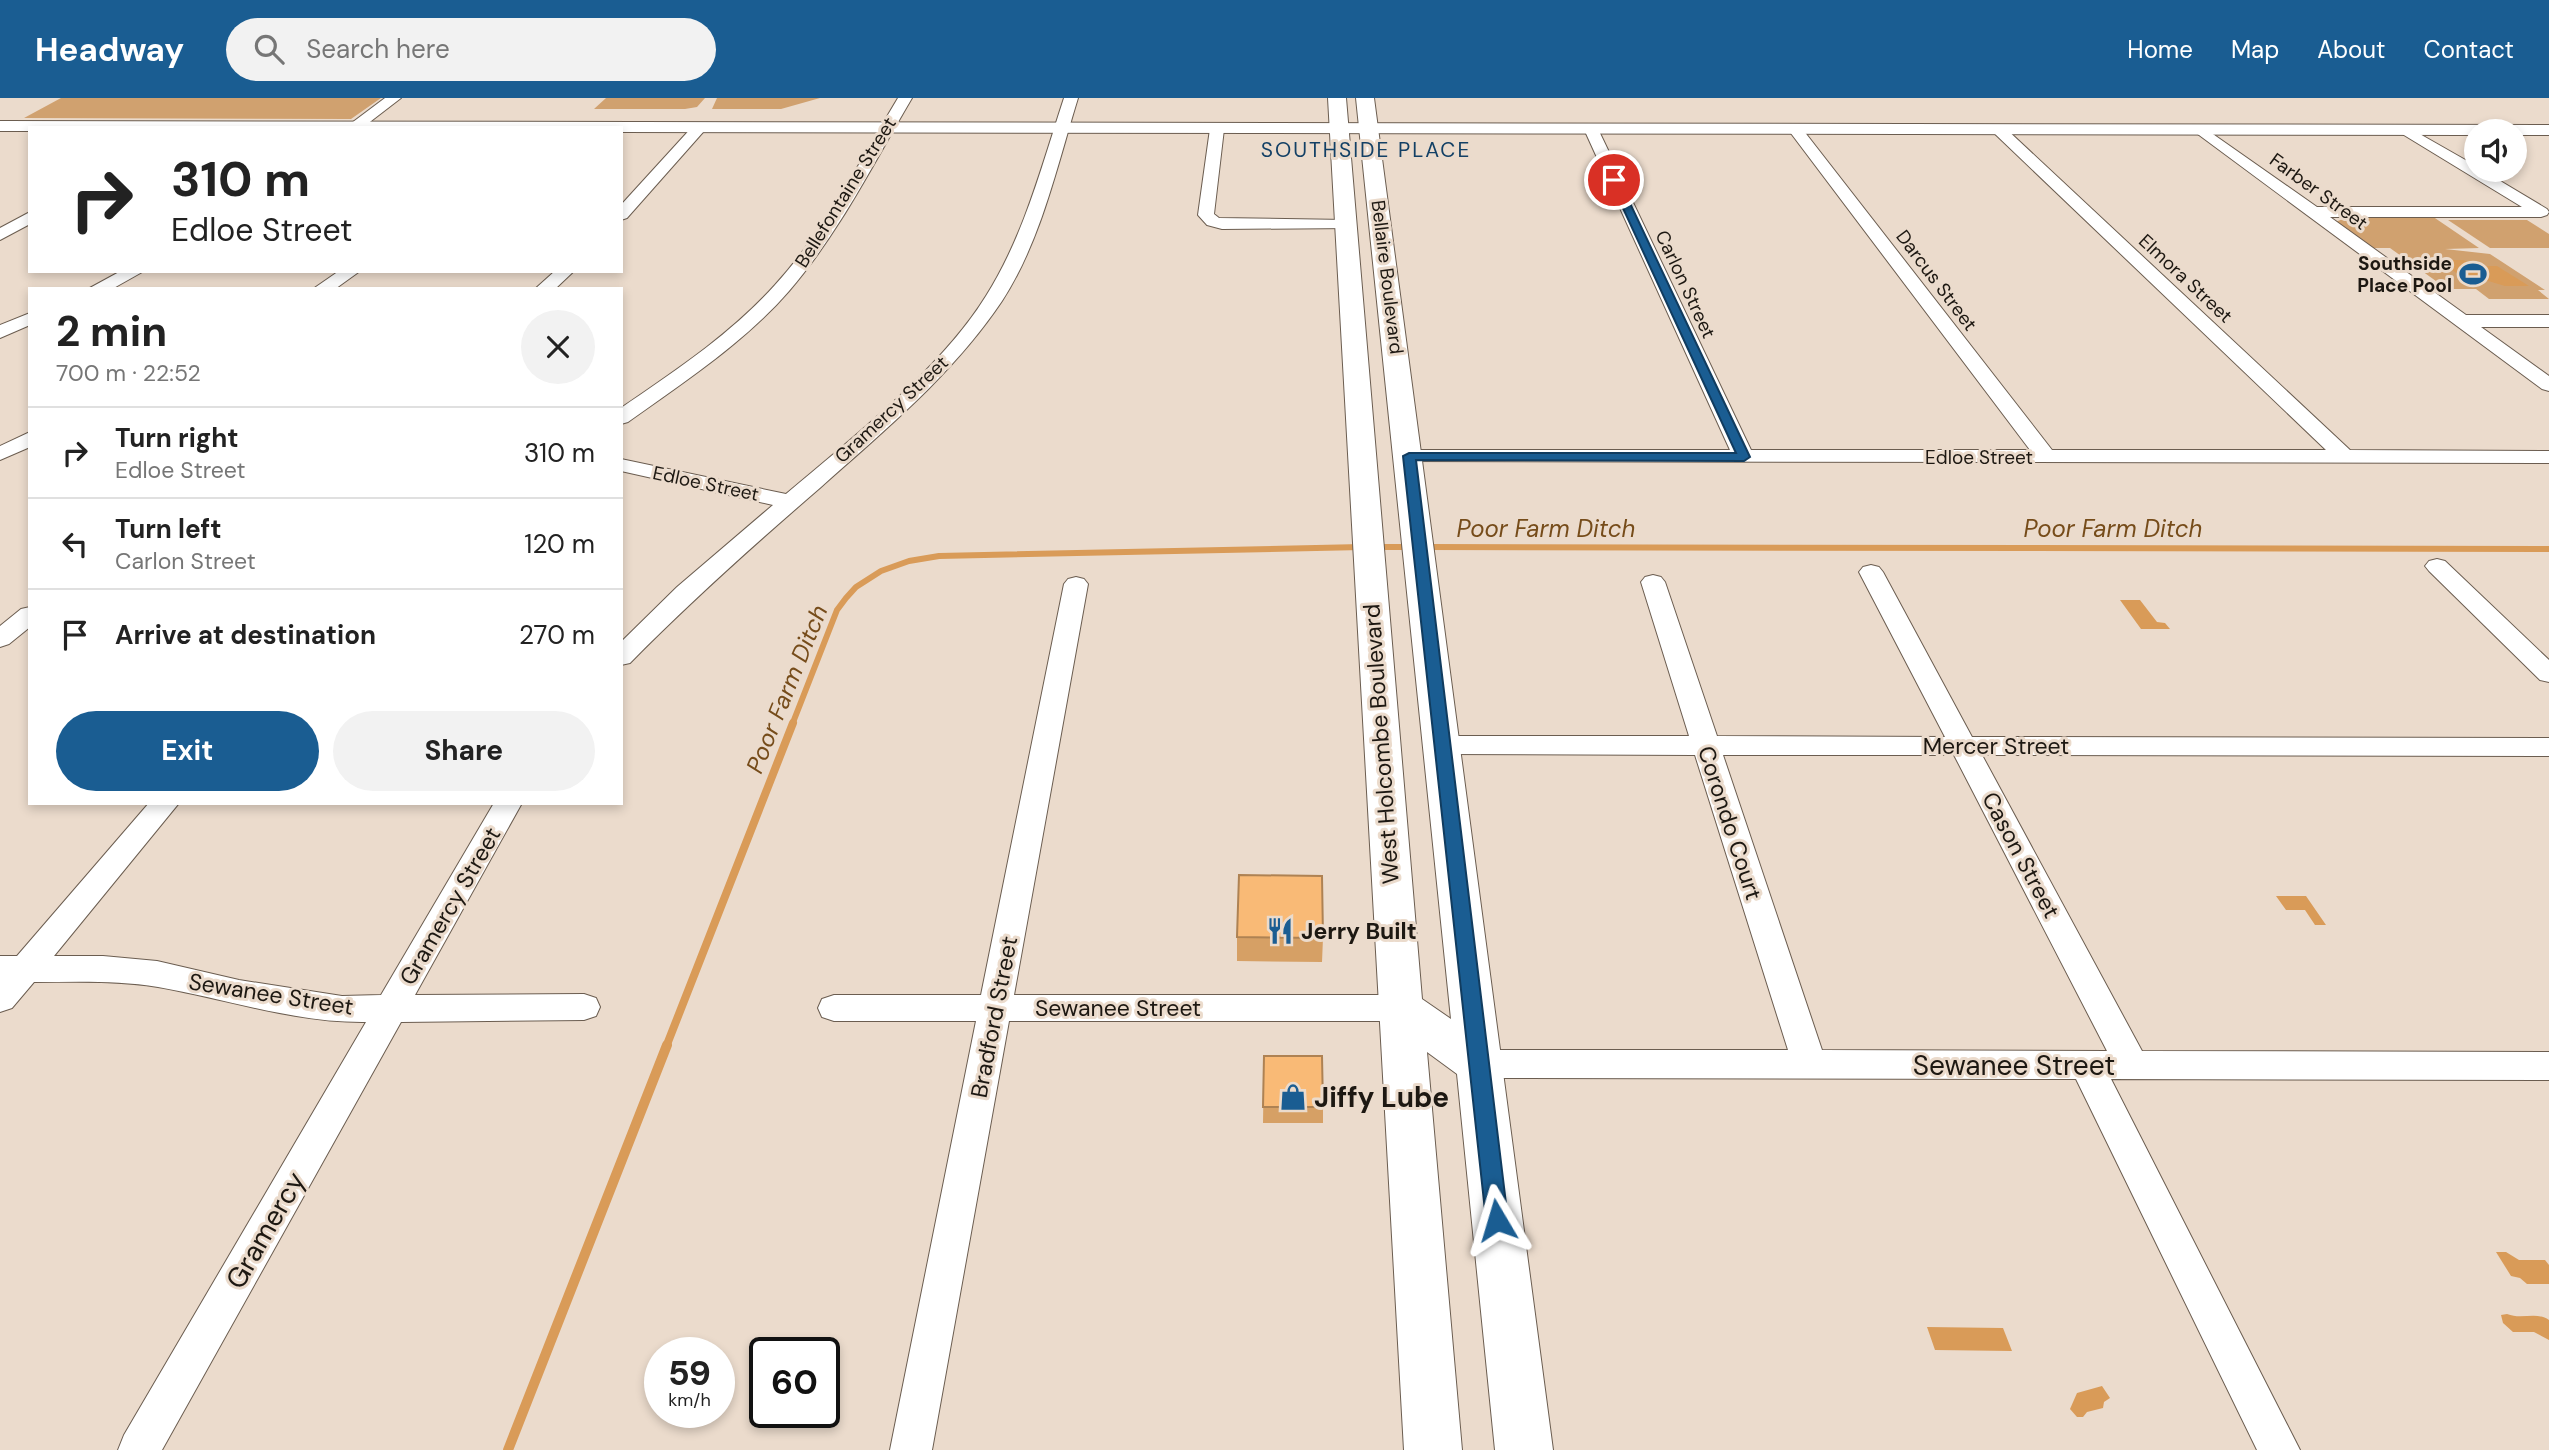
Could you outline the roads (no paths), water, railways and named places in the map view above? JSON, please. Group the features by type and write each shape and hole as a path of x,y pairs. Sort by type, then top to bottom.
{"main road":[{"name":"Bellaire Boulevard","path":"1337,98 1361,456"},
{"name":"Bellaire Boulevard","path":"1364,98 1409,456"},
{"path":"1347,237 1384,248"},
{"path":"1354,349 1397,349"},
{"path":"1361,456 1409,456 1524,1450"},
{"name":"West Holcombe Boulevard","path":"1361,456 1433,1450"},
{"path":"1384,762 1443,745"},
{"path":"1401,1008 1479,1064"}],"street":[{"path":"354,126 394,98"},
{"name":"Bellefontaine Street","path":"623,417 691,369 735,332 799,268 826,230 905,98"},
{"name":"Gramercy Street","path":"623,655 686,592 887,418 953,351 993,299 1025,240 1071,98"},
{"path":"3,127 28,127"},
{"path":"623,128 2549,130"},
{"path":"623,213 699,128"},
{"path":"1217,129 1206,215 1208,219 1222,224 1347,237"},
{"name":"Carlon Street","path":"1591,129 1744,457"},
{"name":"Darcus Street","path":"1795,130 2046,457"},
{"name":"Elmora Street","path":"1998,130 2345,457"},
{"name":"Farber Street","path":"2200,130 2549,385"},
{"path":"2404,130 2545,215"},
{"path":"2313,212 2545,215"},
{"path":"0,236 28,219"},
{"path":"101,287 132,273"},
{"path":"325,287 349,273"},
{"path":"546,287 564,273"},
{"path":"2,329 28,319"},
{"path":"2462,321 2549,321"},
{"path":"2,329 28,334"},
{"path":"0,454 28,439"},
{"name":"Edloe Street","path":"1409,456 2549,457"},
{"name":"Edloe Street","path":"623,465 790,502"},
{"path":"2437,566 2549,674"},
{"name":"Cason Street","path":"1871,572 2132,1065"},
{"name":"Corondo Court","path":"1653,582 1809,1064"},
{"name":"Bradford Street","path":"911,1450 1076,584"},
{"path":"0,639 28,616"},
{"name":"Mercer Street","path":"1443,745 2549,747"},
{"path":"0,999 13,969 163,805"},
{"name":"Gramercy Street","path":"391,1009 507,805"},
{"name":"Sewanee Street","path":"13,969 103,969 157,974 239,993 342,1009 584,1007"},
{"name":"Sewanee Street","path":"834,1008 1401,1008"},
{"name":"Gramercy","path":"139,1450 391,1009"},
{"name":"Sewanee Street","path":"1479,1064 2549,1066"},
{"path":"2086,1065 2278,1450"}],"waterway":[{"name":"Poor Farm Ditch","path":"792,725 837,610 856,587 881,571 909,561 939,556 1362,547"},
{"name":"Poor Farm Ditch","path":"1377,547 1411,547"},
{"name":"Poor Farm Ditch","path":"1426,547 2549,549"},
{"name":"Poor Farm Ditch","path":"666,1047 793,723"},
{"path":"508,1450 667,1045"}],"place":[{"name":"Southside Place Pool","path":"2473,274"},
{"name":"Jerry Built","path":"1280,931"},
{"name":"Jiffy Lube","path":"1293,1097"}],"district":[{"name":"SOUTHSIDE PLACE","path":"1366,150"}]}
